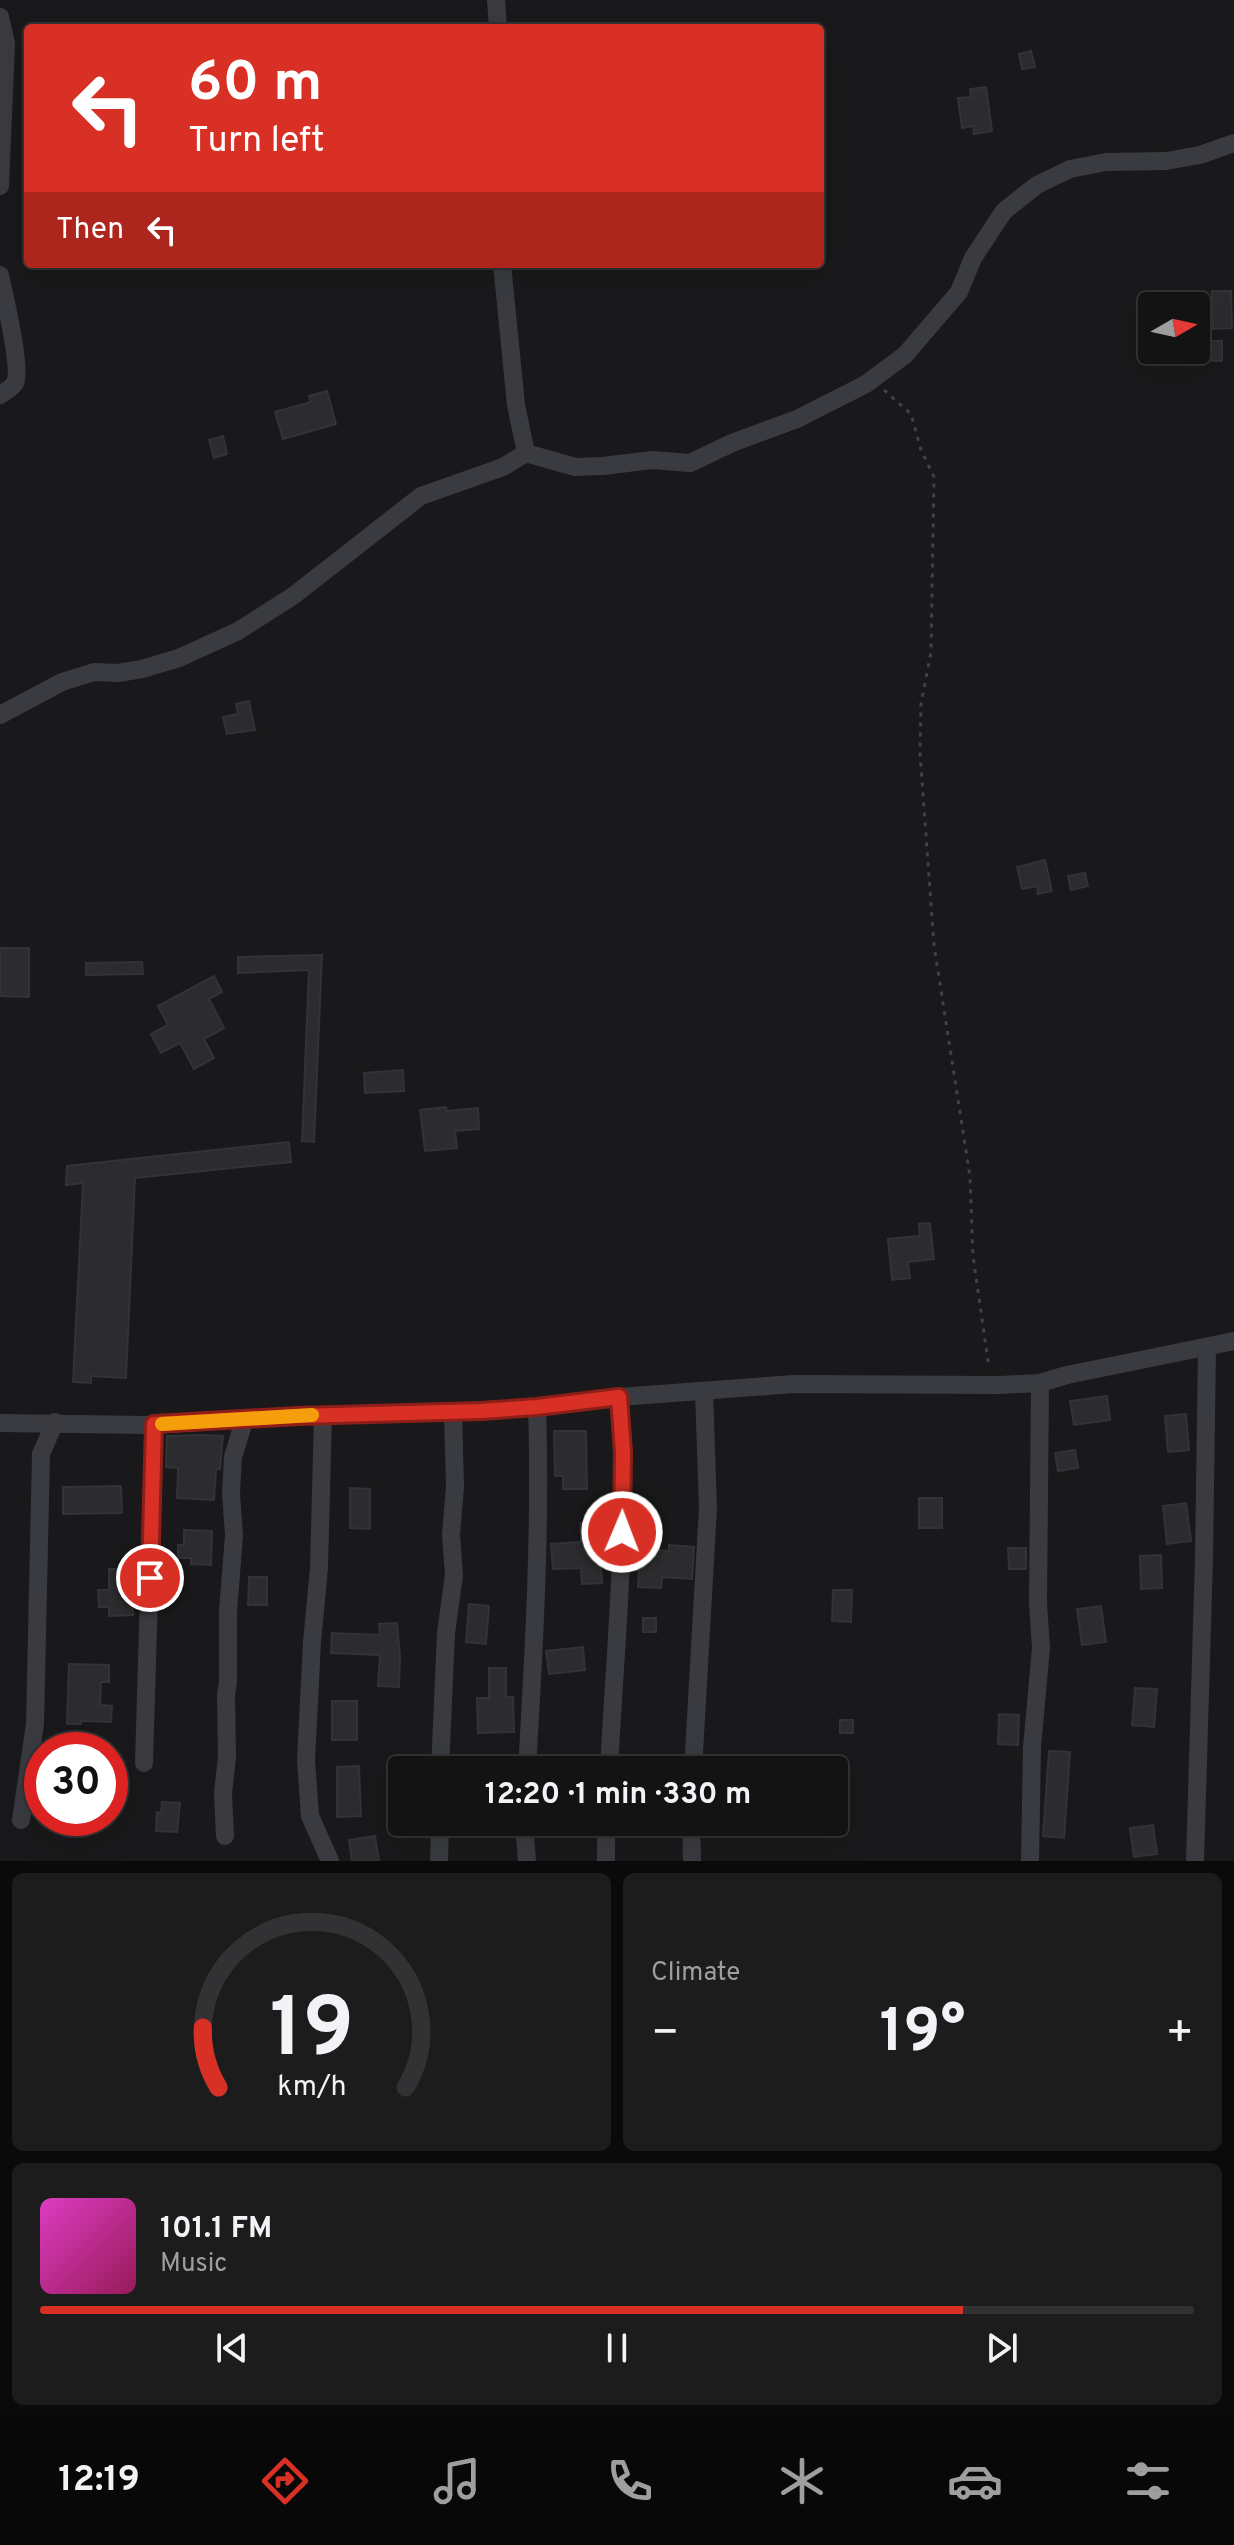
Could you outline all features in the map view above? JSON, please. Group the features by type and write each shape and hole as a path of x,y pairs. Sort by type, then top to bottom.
{"street":[{"path":"496,0 498,24"},
{"path":"0,17 6,43 0,186"},
{"path":"0,715 62,682 94,672 118,673 142,669 179,658 238,631 293,596 421,496 503,467 526,453 575,467 652,460 690,463 732,443 797,419 872,380 905,355 959,292 973,258 1004,211 1037,185 1070,169 1106,162 1166,161 1200,155 1234,143"},
{"path":"502,268 516,405 526,453"},
{"path":"0,275 17,380 11,389 0,395"},
{"path":"0,1423 154,1424 453,1412 794,1384 1040,1383 1234,1341"},
{"path":"1195,1861 1207,1347"},
{"path":"1030,1861 1032,1747 1041,1648 1038,1603 1040,1383"},
{"path":"694,1756 708,1508 704,1391"},
{"path":"610,1756 622,1532 623,1452 619,1397"},
{"path":"528,1756 537,1603 537,1407"},
{"path":"441,1756 446,1633 454,1575 451,1535 455,1487 453,1412"},
{"path":"323,1415 319,1568 306,1761 310,1816 330,1861"},
{"path":"225,1836 223,1793 227,1757 228,1612 234,1535 231,1493 233,1457 245,1418"},
{"path":"21,1820 35,1724 41,1454 55,1422"},
{"path":"144,1763 154,1424"},
{"path":"439,1861 440,1836"},
{"path":"525,1836 527,1861"},
{"path":"606,1836 606,1861"},
{"path":"691,1836 692,1861"}],"path":[{"path":"872,380 911,414 921,450 934,477 931,652 921,704 920,753 934,945 970,1177 973,1256 991,1385"}],"building":[{"path":"1031,51 1035,67 1022,69 1019,54"},
{"path":"986,87 992,131 974,134 973,126 962,128 958,98 971,97 970,89"},
{"path":"1212,291 1231,291 1232,328 1213,329"},
{"path":"1210,341 1222,341 1222,361 1210,361"},
{"path":"327,391 336,424 283,439 275,412 311,402 309,396"},
{"path":"223,436 227,454 214,458 209,440"},
{"path":"249,701 255,730 227,734 223,717 238,714 236,704"},
{"path":"1045,860 1052,891 1038,894 1037,886 1022,889 1017,867"},
{"path":"1085,873 1088,886 1071,890 1068,876"},
{"path":"0,948 29,948 29,997 0,996"},
{"path":"322,955 314,1142 302,1141 309,970 238,973 238,957"},
{"path":"142,962 143,974 86,975 86,963"},
{"path":"214,976 222,992 209,999 224,1028 204,1039 214,1058 194,1069 180,1043 161,1053 151,1034 168,1025 158,1006"},
{"path":"403,1070 404,1091 365,1093 364,1073"},
{"path":"446,1107 447,1111 478,1108 479,1129 455,1131 457,1148 425,1151 420,1110"},
{"path":"289,1142 291,1162 135,1178 126,1378 91,1376 91,1383 73,1382 83,1183 66,1185 67,1166"},
{"path":"930,1223 934,1259 908,1262 910,1278 892,1280 888,1239 920,1236 919,1224"},
{"path":"1107,1396 1110,1420 1074,1425 1070,1401"},
{"path":"1186,1414 1189,1450 1168,1452 1165,1416"},
{"path":"554,1431 586,1431 587,1489 563,1489 563,1476 555,1476"},
{"path":"167,1436 223,1436 214,1500 177,1498 178,1468 166,1467"},
{"path":"1075,1450 1078,1468 1058,1471 1055,1453"},
{"path":"121,1486 122,1513 63,1514 63,1487"},
{"path":"350,1488 370,1489 370,1529 350,1528"},
{"path":"919,1498 942,1498 942,1528 919,1528"},
{"path":"1186,1503 1191,1541 1167,1544 1163,1506"},
{"path":"603,1522 604,1536 599,1536 602,1583 582,1584 581,1568 553,1569 551,1544 581,1542 580,1523"},
{"path":"184,1530 212,1531 211,1565 191,1564 191,1558 178,1558 178,1545 184,1545"},
{"path":"669,1545 694,1547 692,1579 662,1577 661,1588 638,1587 640,1549 669,1551"},
{"path":"1008,1548 1026,1548 1026,1569 1009,1569"},
{"path":"1161,1555 1162,1588 1141,1589 1140,1556"},
{"path":"109,1569 132,1569 133,1615 109,1616 109,1607 99,1607 98,1590 109,1590"},
{"path":"249,1577 267,1577 267,1605 248,1605"},
{"path":"833,1590 852,1590 851,1622 832,1621"},
{"path":"469,1604 489,1606 486,1644 466,1642"},
{"path":"1101,1606 1106,1642 1082,1645 1077,1609"},
{"path":"643,1618 656,1618 656,1632 643,1632"},
{"path":"397,1623 399,1687 378,1686 380,1655 331,1653 332,1633 380,1635 379,1624"},
{"path":"583,1647 585,1670 549,1674 546,1651"},
{"path":"69,1664 109,1665 109,1682 101,1682 100,1705 112,1706 111,1722 67,1724"},
{"path":"489,1668 506,1668 506,1697 513,1697 514,1732 478,1733 477,1698 489,1698"},
{"path":"1135,1688 1157,1689 1154,1727 1132,1725"},
{"path":"332,1701 357,1701 357,1740 332,1740"},
{"path":"999,1714 1019,1715 1018,1745 998,1744"},
{"path":"840,1720 853,1720 853,1733 840,1733"},
{"path":"1049,1751 1070,1752 1064,1838 1043,1836"},
{"path":"359,1766 361,1816 337,1817 337,1767"},
{"path":"162,1802 180,1803 177,1832 156,1831 157,1812 161,1813"},
{"path":"1153,1825 1157,1854 1134,1857 1130,1828"},
{"path":"375,1836 379,1861 352,1861 349,1840"}],"slow traffic":[{"path":"162,1424 312,1415"}],"route":[{"path":"150,1578 154,1424 481,1411 619,1397 623,1452 622,1532"}]}
